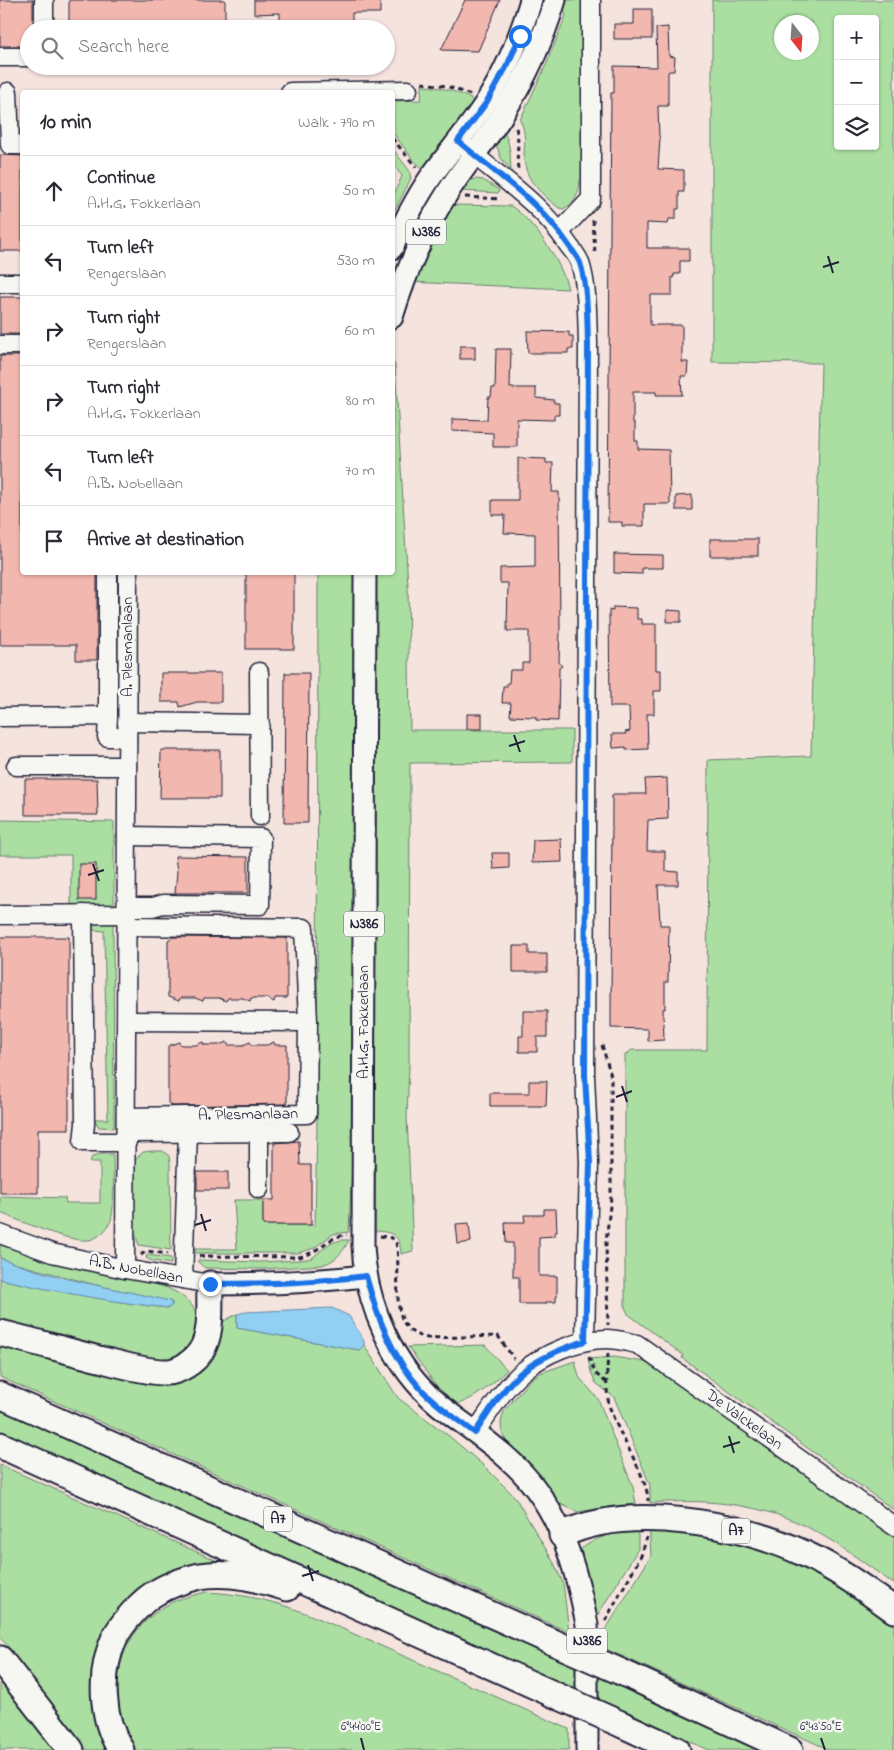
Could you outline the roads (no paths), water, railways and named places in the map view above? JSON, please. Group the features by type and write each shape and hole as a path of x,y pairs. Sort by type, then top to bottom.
{"highway":[{"path":"0,1333 130,1367 167,1372 181,1368 192,1361 205,1344 208,1328 210,1284"},
{"name":"A7","path":"0,1395 619,1671 790,1750"},
{"path":"0,1445 677,1750"},
{"name":"A7","path":"562,1535 584,1526 618,1519 647,1518 714,1526 750,1534 785,1545 805,1554 850,1579 894,1610"},
{"path":"121,1750 109,1722 104,1698 108,1657 114,1638 125,1622 157,1592 199,1576 219,1574 239,1576 261,1580 394,1623"},
{"path":"0,1659 71,1750"}],"main road":[{"name":"N386","path":"395,242 430,178 486,103 508,64 520,36 531,0"},
{"name":"N386","path":"395,309 412,262 428,226 449,191 503,114 525,77 555,0"},
{"name":"A.H.G. Fokkerlaan","path":"365,575 363,1246 366,1276 374,1304 386,1334 406,1369 421,1389 475,1433"},
{"name":"A.B. Nobellaan","path":"210,1284 308,1282 366,1276"},
{"name":"N386","path":"475,1433 508,1459 538,1491 552,1513 574,1567 587,1625 587,1750"}],"street":[{"path":"44,0 44,20"},
{"path":"560,232 591,199 591,0"},
{"path":"0,57 20,58"},
{"path":"395,90 408,90"},
{"path":"10,92 10,145 20,145"},
{"path":"458,141 546,214 580,262 586,293 588,343 585,1076 590,1162 585,1341"},
{"path":"0,283 20,283"},
{"path":"0,345 20,345"},
{"path":"108,575 108,737 127,730 260,724"},
{"name":"A. Plesmanlaan","path":"125,1269 128,575"},
{"path":"259,672 260,816"},
{"path":"0,717 108,716"},
{"path":"16,766 127,766"},
{"path":"0,914 127,916 163,904 260,905 261,838 127,836"},
{"path":"83,914 86,1124 83,1142 127,1130 289,1132"},
{"name":"A. Plesmanlaan","path":"127,916 304,928 308,1022 308,1114 127,1130"},
{"path":"127,1021 308,1022"},
{"path":"183,1279 188,1132"},
{"path":"259,1189 260,1132"},
{"name":"A.B. Nobellaan","path":"0,1234 52,1253 125,1269 210,1284"},
{"name":"De Valckelaan","path":"475,1433 503,1392 522,1372 558,1350 585,1341 608,1339 637,1344 894,1526"}],"water":[{"path":"0,1258 41,1272 170,1301 172,1305 168,1308 105,1300 0,1279"},
{"path":"332,1308 349,1316 364,1341 364,1345 359,1350 237,1328 237,1314 245,1312"}]}
